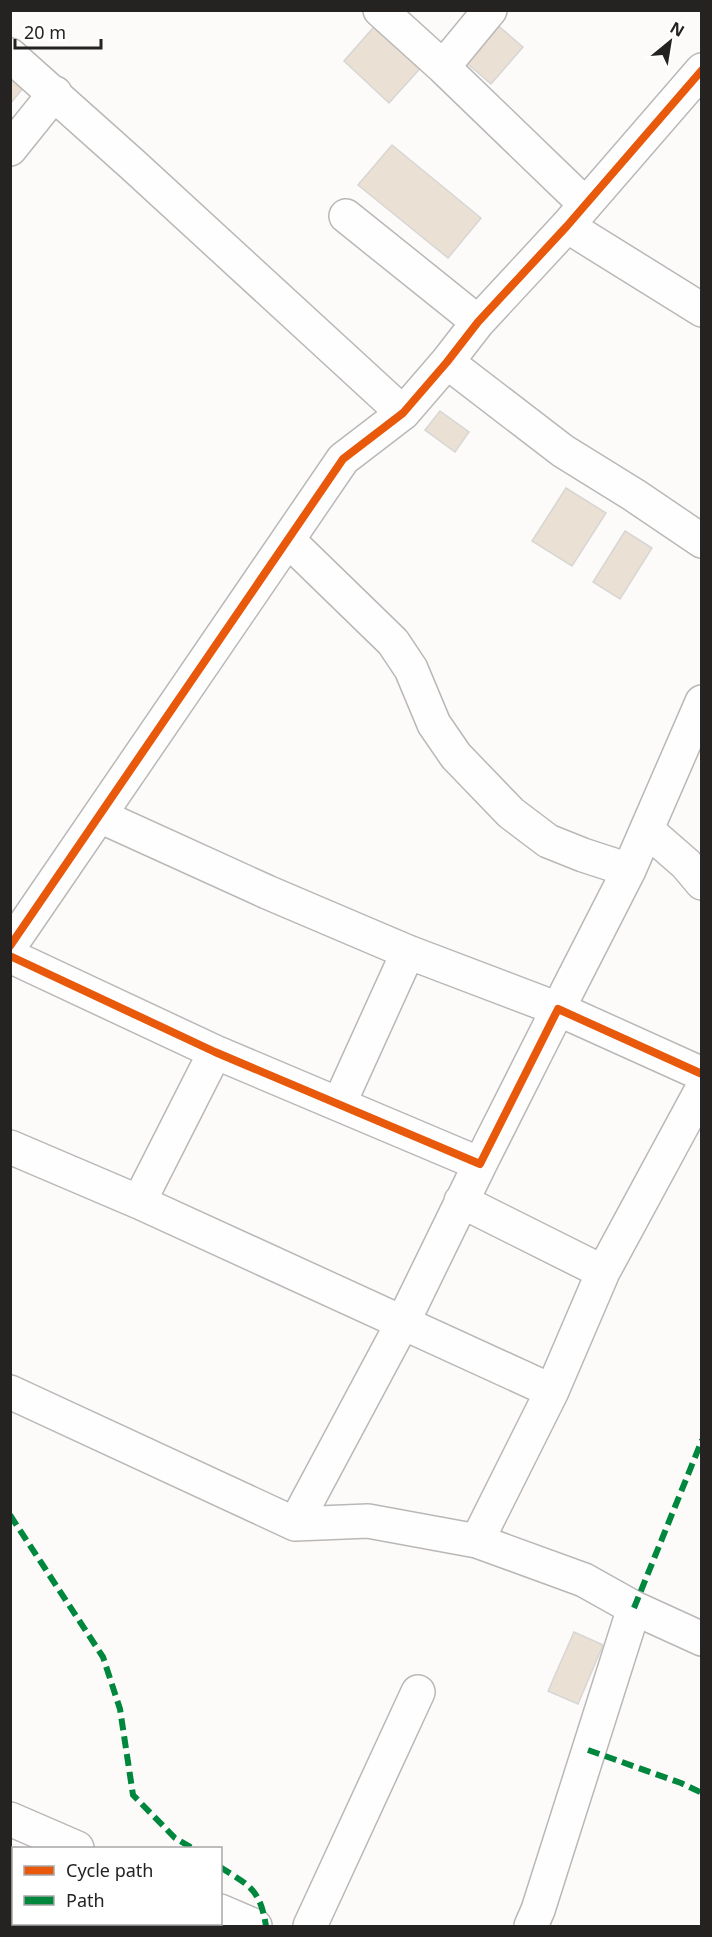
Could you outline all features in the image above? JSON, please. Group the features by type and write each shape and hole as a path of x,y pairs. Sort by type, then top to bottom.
{"street":[{"path":"380,10 443,67 576,215 702,310"},
{"path":"443,67 490,10"},
{"path":"10,55 55,93 403,413"},
{"path":"10,946 343,459 403,413 447,362 477,322 576,215 702,70"},
{"path":"10,149 55,93"},
{"path":"346,216 477,322"},
{"path":"447,362 563,451 702,541"},
{"path":"288,540 393,642 411,669 434,724 456,756 512,813 548,841 629,870"},
{"path":"296,1524 403,1322 461,1201 629,870 702,702"},
{"path":"100,816 267,892 408,952 558,1009 702,1074"},
{"path":"646,830 686,864 702,883"},
{"path":"339,1104 408,952"},
{"path":"10,956 215,1052 480,1164"},
{"path":"139,1202 215,1052"},
{"path":"477,1541 552,1391 603,1272 702,1089"},
{"path":"10,1147 139,1202 552,1391"},
{"path":"461,1201 603,1272"},
{"path":"10,1392 296,1524 368,1521 477,1541 584,1580 634,1608 702,1639"},
{"path":"531,1926 634,1608"},
{"path":"310,1926 418,1692"},
{"path":"10,1819 75,1847"},
{"path":"222,1912 255,1926"}],"building":[{"path":"379,21 425,63 389,103 344,61"},
{"path":"495,23 523,47 491,84 463,60"},
{"path":"10,66 29,81 10,104"},
{"path":"392,145 481,218 448,258 358,185"},
{"path":"440,411 469,432 455,452 425,430"},
{"path":"566,488 606,513 572,566 532,541"},
{"path":"625,531 652,548 620,599 593,582"},
{"path":"574,1632 603,1645 578,1704 548,1691"}],"marked path":[{"path":"634,1608 702,1440"},
{"path":"10,1515 103,1657 120,1709 133,1795 175,1838 190,1847"},
{"path":"588,1750 681,1783 702,1793"},
{"path":"222,1868 246,1884 257,1896 266,1926"}],"cycle path":[{"path":"10,946 343,459 403,413 478,322 567,226 702,70"},
{"path":"10,956 215,1052 480,1164 558,1009 702,1074"}]}
